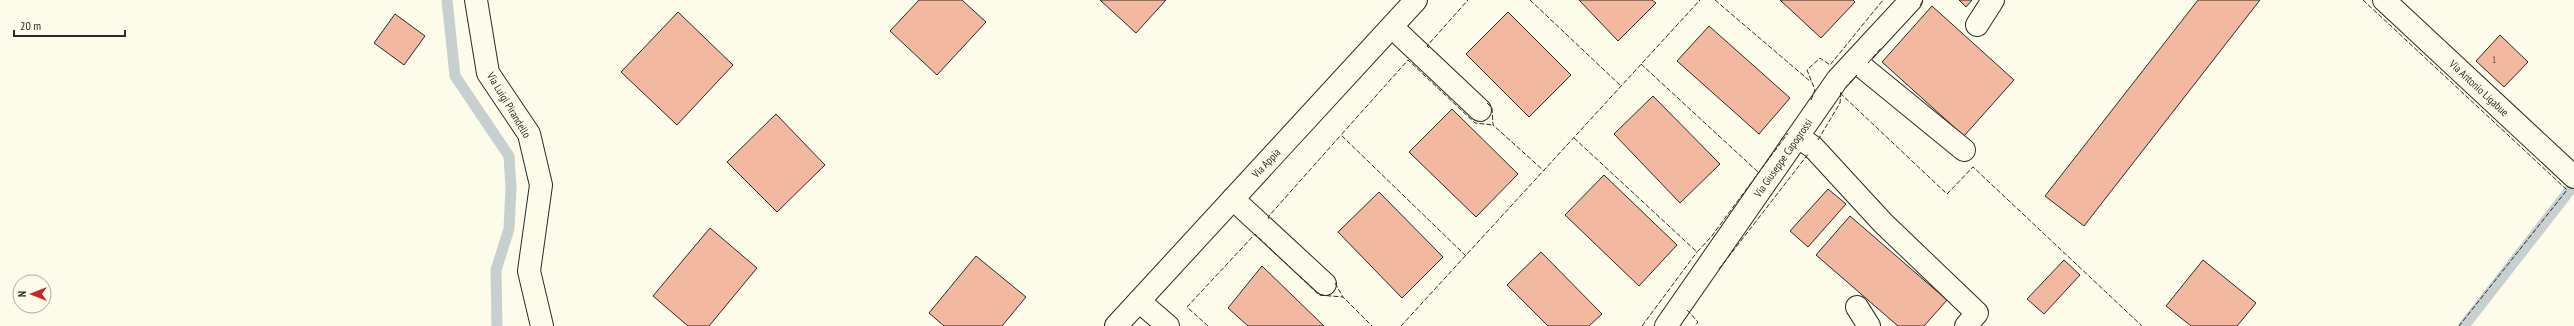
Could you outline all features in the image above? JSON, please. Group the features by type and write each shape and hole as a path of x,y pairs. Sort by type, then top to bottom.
{"street":[{"name":"Via Luigi Pirandello","path":"476,0 488,73 529,134 541,185 529,271 542,326"},
{"name":"Via Appia","path":"1116,326 1416,0"},
{"name":"Via Giuseppe Capogrossi","path":"1666,326 1837,80 1911,0"},
{"path":"1977,25 1994,0"},
{"name":"Via Antonio Ligabue","path":"2384,0 2574,177"},
{"path":"1392,27 1480,110"},
{"path":"1855,60 1964,150"},
{"path":"1798,137 1814,147 1883,224 1977,313 1966,326"},
{"path":"1233,199 1326,284"},
{"path":"1139,301 1168,326"},
{"path":"1857,307 1869,326"}],"building":[{"path":"919,0 962,0 986,22 937,75 890,31"},
{"path":"1100,0 1166,0 1136,33"},
{"path":"1579,0 1652,0 1656,3 1618,41"},
{"path":"1780,0 1853,0 1855,2 1821,38"},
{"path":"1959,0 1972,0 1966,7"},
{"path":"2198,0 2260,0 2084,226 2045,196"},
{"path":"1932,6 2014,80 1964,136 1882,62"},
{"path":"678,12 733,65 677,125 621,72"},
{"path":"1508,12 1571,75 1529,117 1466,54"},
{"path":"395,14 425,36 404,65 374,43"},
{"path":"1709,26 1790,98 1759,134 1677,61"},
{"path":"2500,35 2528,62 2504,87 2476,61"},
{"path":"1653,96 1720,164 1680,203 1614,134"},
{"path":"1452,109 1518,174 1476,217 1409,152"},
{"path":"776,114 825,165 777,212 727,162"},
{"path":"1604,175 1677,245 1639,286 1565,215"},
{"path":"1828,189 1846,204 1808,247 1790,231"},
{"path":"1379,192 1443,257 1402,298 1338,232"},
{"path":"1850,216 1947,300 1924,326 1898,326 1816,255"},
{"path":"710,228 757,268 709,326 688,326 653,296"},
{"path":"1541,252 1602,314 1589,326 1548,326 1507,285"},
{"path":"976,256 1026,297 1002,326 944,326 929,313"},
{"path":"2064,260 2080,275 2044,314 2027,299"},
{"path":"2203,260 2256,303 2237,326 2191,326 2166,306"},
{"path":"1262,266 1324,326 1248,326 1228,308"}],"waterway":[{"path":"447,0 455,76 509,156 511,188 509,229 496,270 497,326"},
{"path":"2464,326 2570,190"}],"fence":[{"path":"1429,48 1427,46 1468,0"},
{"path":"1530,0 1621,86"},
{"path":"1401,326 1700,0"},
{"path":"1715,0 1811,82"},
{"path":"1811,100 1815,90 1807,70 1820,58 1830,65 1883,0"},
{"path":"1920,5 1924,0"},
{"path":"2363,0 2567,190 2459,326"},
{"path":"1868,63 1881,48"},
{"path":"1466,256 1341,135 1408,60 1475,123 1493,125"},
{"path":"1641,64 1758,172"},
{"path":"1845,88 1857,75"},
{"path":"1818,140 1840,103 1841,92"},
{"path":"1840,93 1947,194 1973,167 2142,326"},
{"path":"1487,103 1492,108 1493,125 1544,171"},
{"path":"1574,138 1697,252 1711,237 1788,133"},
{"path":"1269,219 1268,217 1341,135"},
{"path":"1719,269 1809,153"},
{"path":"1208,326 1187,307 1255,234 1319,295 1343,297 1372,326"},
{"path":"1642,326 1697,252"},
{"path":"1335,283 1343,297"},
{"path":"1687,310 1698,322 1695,326"}]}
